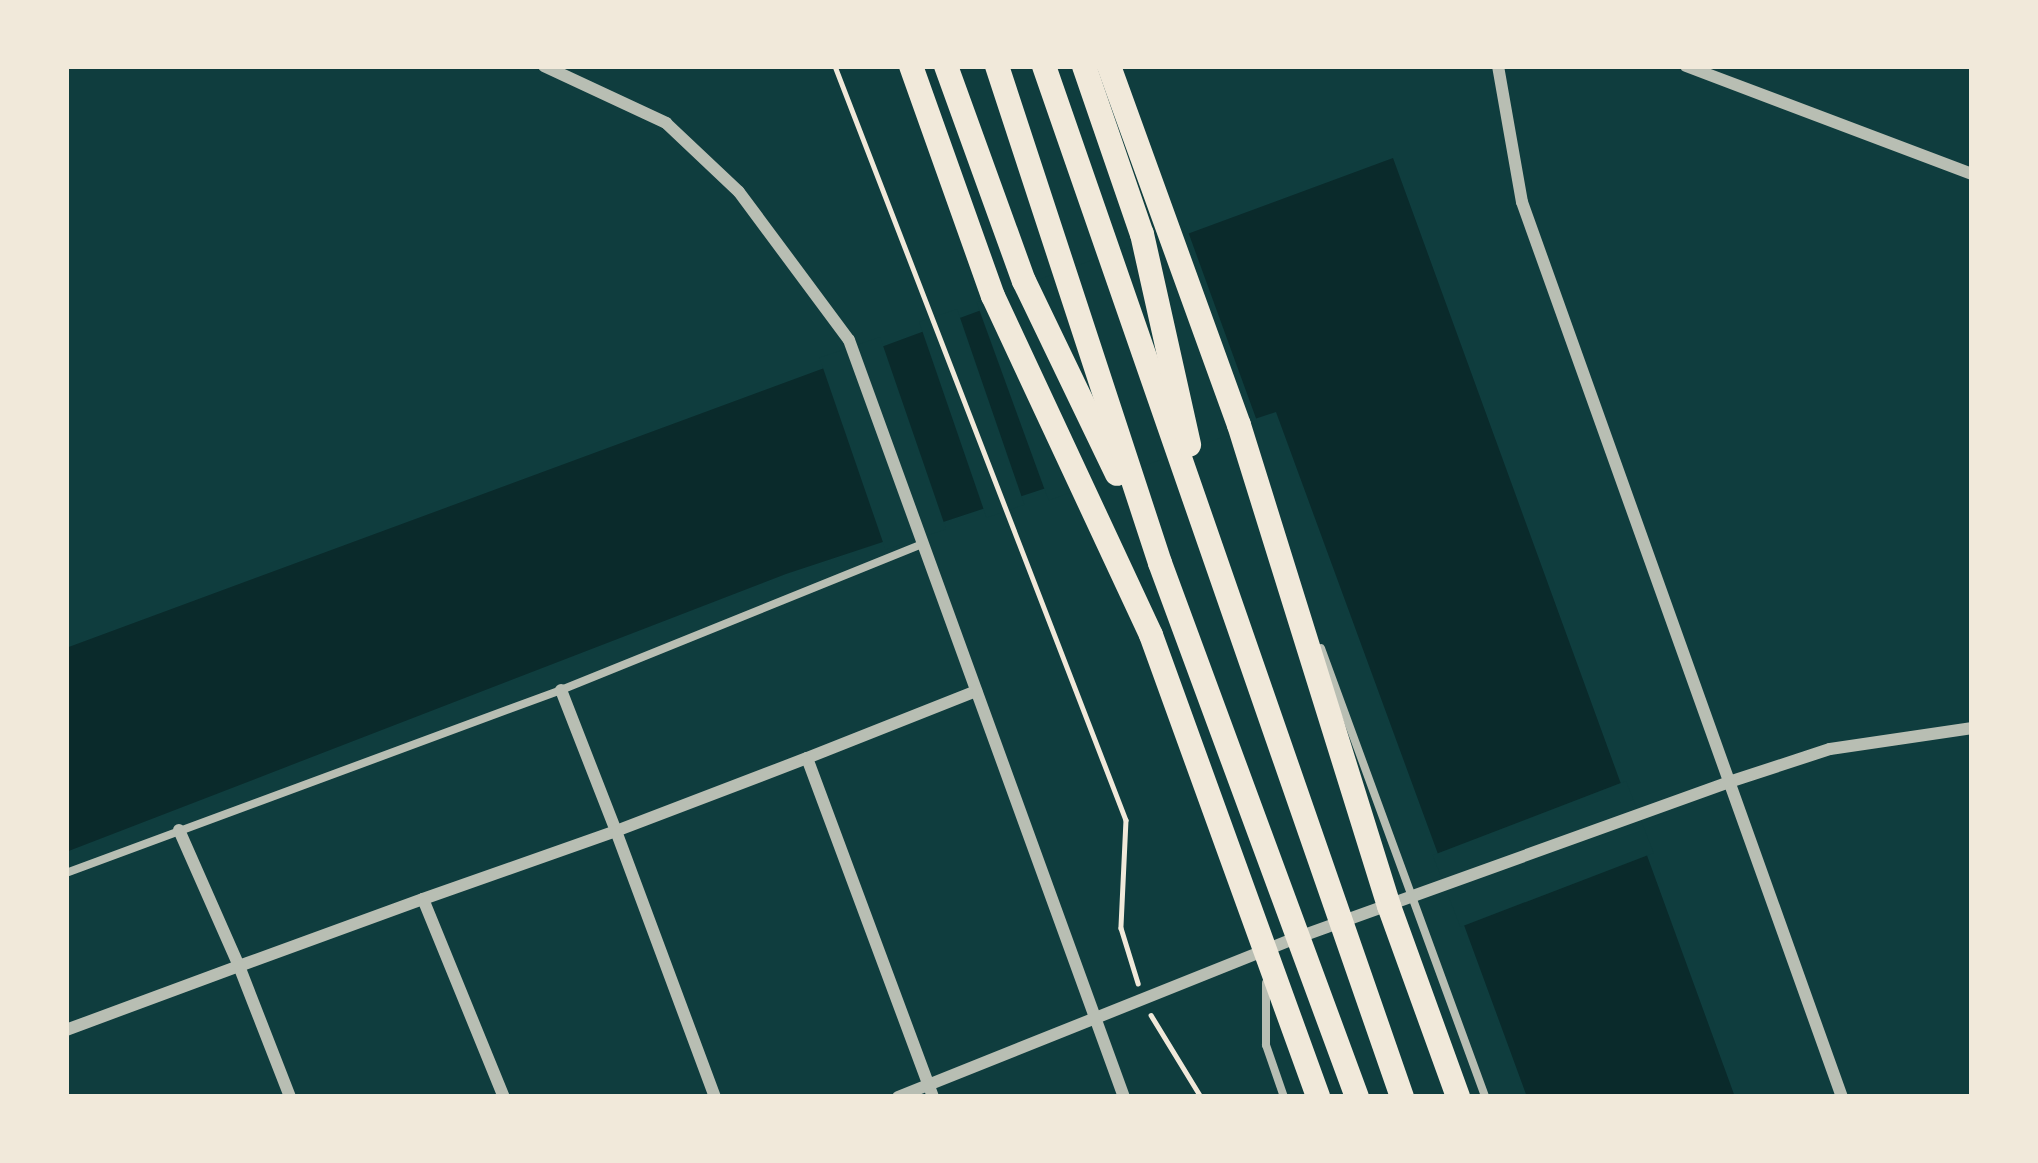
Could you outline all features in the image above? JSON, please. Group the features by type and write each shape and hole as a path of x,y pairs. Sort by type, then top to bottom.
{"main road":[{"path":"911,66 993,296 1074,482 1151,635 1318,1097"},
{"path":"946,66 1024,281 1121,466 1160,563 1357,1097"},
{"path":"997,66 1064,263 1121,466"},
{"path":"1044,66 1102,241 1182,445 1339,923 1402,1097"},
{"path":"1084,66 1239,425 1401,902 1458,1097"},
{"path":"1108,66 1154,231 1182,445"}],"street":[{"path":"544,66 666,124 740,192 849,340 1124,1097"},
{"path":"1498,66 1522,202 1842,1097"},
{"path":"1686,66 1972,174"},
{"path":"561,690 715,1097"},
{"path":"66,1030 616,831 976,691"},
{"path":"898,1097 931,1091 1299,937 1729,782 1830,749 1972,728"},
{"path":"807,758 931,1091"},
{"path":"179,830 290,1097"},
{"path":"423,899 503,1097"}],"lane":[{"path":"66,873 561,690 924,544"},
{"path":"1401,902 1485,1097"},
{"path":"1266,952 1266,1046 1285,1097"}],"path":[{"path":"836,66 1126,820 1121,928"}],"water":[{"path":"1393,158 1735,1097 1527,1097 1276,412 786,574 66,852 66,648"}],"pier":[{"path":"1186,226 1258,424 1049,501 976,302"},
{"path":"957,309 1024,505 987,518 919,322"},
{"path":"880,337 946,529 886,550 819,358"},
{"path":"1626,781 1654,853 1460,927 1433,855"}]}
